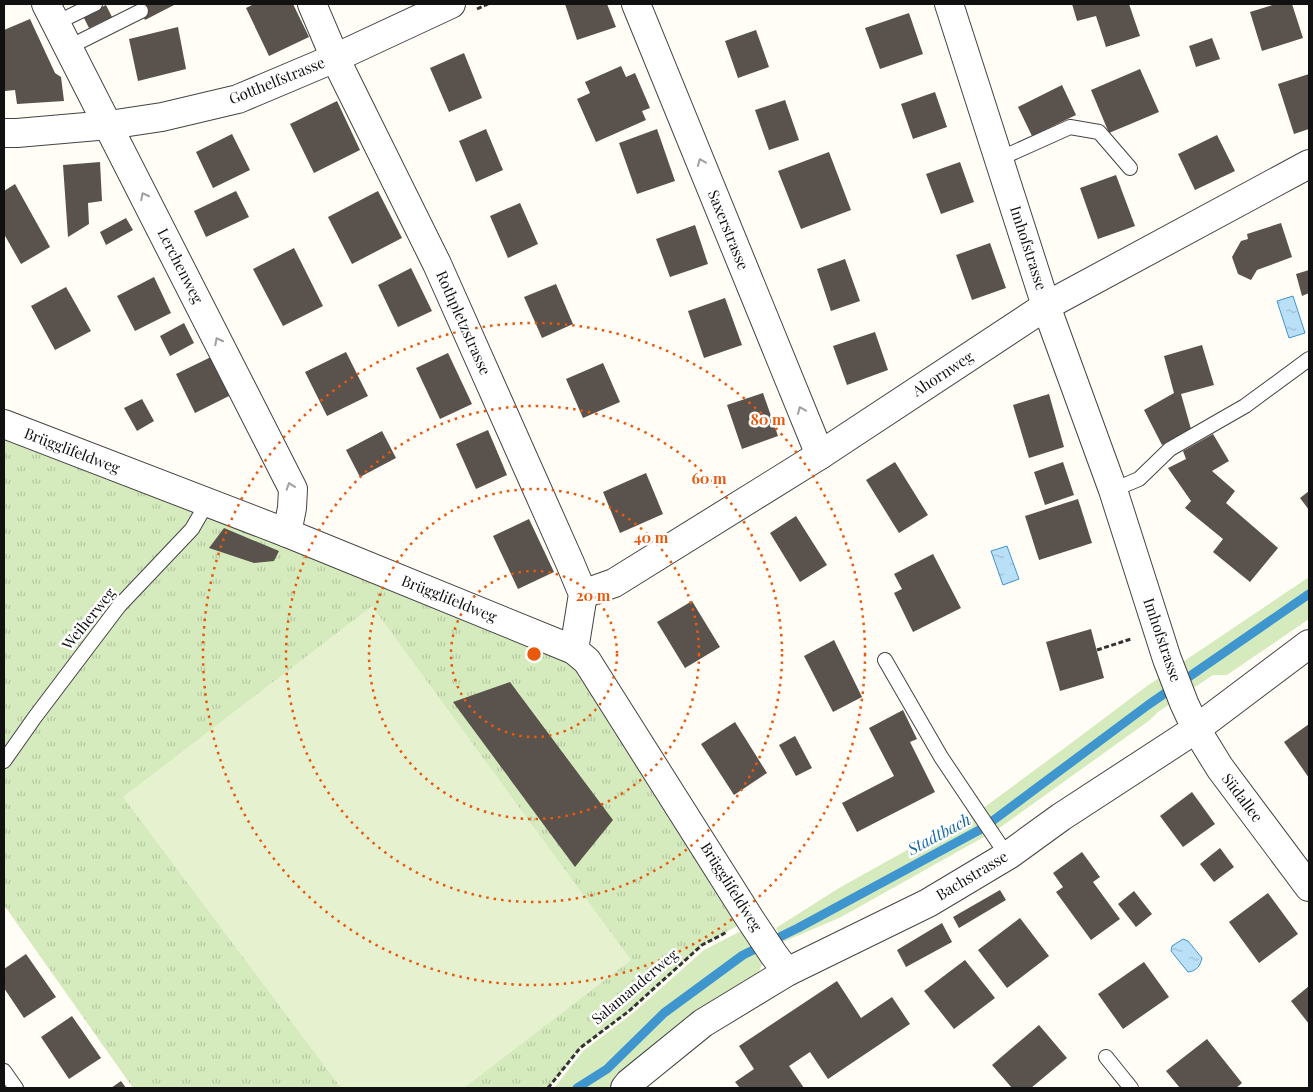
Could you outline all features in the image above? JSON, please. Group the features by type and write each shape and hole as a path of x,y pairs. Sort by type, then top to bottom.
{"street":[{"name":"Rothpletzstrasse","path":"312,4 335,58 437,264 583,594"},
{"name":"Gotthelfstrasse","path":"4,133 109,125 162,117 238,99 335,58 451,4"},
{"name":"Saxerstrasse","path":"636,4 820,455"},
{"name":"Imhofstrasse","path":"949,4 1046,306 1113,490 1167,659 1184,703"},
{"name":"Lerchenweg","path":"57,25 293,489 292,508 287,533"},
{"name":"Ahornweg","path":"583,594 614,583 820,455 1046,306 1309,164"},
{"name":"Brügglifeldweg","path":"4,424 207,504 287,533 574,650 587,661 756,928 787,972"},
{"path":"574,650 583,594"},
{"name":"Bachstrasse","path":"625,1088 703,1023 787,972 928,902 1002,845 1061,817 1196,729 1309,644"},
{"name":"Südallee","path":"1184,703 1196,729 1220,768 1309,888"}],"lane":[{"path":"57,25 95,4"},
{"path":"57,25 141,11"},
{"path":"999,159 1070,128 1099,132 1130,168"},
{"path":"1113,490 1139,479 1170,449 1245,406 1309,359"},
{"name":"Weiherweg","path":"4,761 119,606 192,529 207,504"},
{"path":"885,660 940,757 1002,845"},
{"path":"1106,1057 1131,1088"},
{"path":"4,1071 16,1088"}],"path":[{"path":"1097,650 1135,637"},
{"name":"Salamanderweg","path":"548,1088 580,1048 629,1011 702,945 756,928"}],"green space":[{"path":"4,424 574,650 750,919 702,945 629,1011 580,1048 548,1088 133,1088 4,905"},
{"path":"1309,577 1309,619 1227,675 1213,675 1158,712 1150,720 998,829 841,917 783,942 776,928 839,888 986,806 1147,686"},
{"path":"372,606 631,960 464,1088 341,1088 123,797"},
{"path":"743,930 762,964 758,975 618,1078 610,1088 554,1088 583,1051 633,1013 704,950"}],"water":[{"path":"1293,296 1305,333 1289,338 1277,301"},
{"path":"1007,546 1019,579 1003,585 991,551"},
{"path":"1183,939 1188,941 1202,958 1198,968 1194,971 1188,972 1171,951 1172,946"}],"building":[{"path":"137,4 176,4 145,20"},
{"path":"254,4 293,4 309,37 269,56 246,8"},
{"path":"565,4 607,4 616,27 577,40"},
{"path":"1072,4 1129,4 1140,36 1106,47 1096,16 1077,21"},
{"path":"1276,4 1292,4 1303,38 1262,51 1250,12"},
{"path":"106,5 112,17 89,28 83,16"},
{"path":"909,13 923,54 880,69 865,28"},
{"path":"30,19 55,73 61,77 64,101 17,104 15,90 5,91 4,30"},
{"path":"178,27 186,69 138,81 129,39"},
{"path":"756,30 769,67 738,78 725,41"},
{"path":"1212,38 1220,59 1196,67 1189,46"},
{"path":"464,53 482,98 449,112 430,68"},
{"path":"621,66 626,77 635,73 650,108 642,111 646,120 596,142 577,99 590,93 585,82"},
{"path":"1140,69 1159,112 1109,133 1091,90"},
{"path":"1309,74 1309,129 1294,134 1278,84"},
{"path":"1062,85 1076,115 1032,136 1018,107"},
{"path":"935,92 947,127 913,139 901,104"},
{"path":"785,100 799,140 769,150 755,110"},
{"path":"337,101 360,150 314,173 290,124"},
{"path":"486,129 503,170 476,182 459,141"},
{"path":"657,129 675,181 637,194 619,143"},
{"path":"232,134 250,170 213,188 196,152"},
{"path":"1217,135 1235,171 1195,190 1178,154"},
{"path":"829,152 851,210 801,229 778,171"},
{"path":"100,162 102,201 88,203 89,224 68,237 63,165"},
{"path":"960,162 974,202 941,214 926,174"},
{"path":"1116,175 1135,226 1098,239 1080,188"},
{"path":"15,184 50,247 21,264 4,234 4,191"},
{"path":"236,191 249,217 206,237 194,211"},
{"path":"378,191 402,238 352,264 328,217"},
{"path":"520,203 538,244 508,258 490,216"},
{"path":"126,218 133,230 106,245 100,232"},
{"path":"1281,223 1292,257 1257,270 1251,280 1238,274 1232,257 1241,241 1248,239 1247,234"},
{"path":"695,225 708,264 670,277 656,239"},
{"path":"990,243 1006,288 972,300 956,255"},
{"path":"294,248 323,306 283,326 253,269"},
{"path":"845,259 860,301 831,311 817,269"},
{"path":"411,268 432,311 398,327 378,285"},
{"path":"1309,270 1309,293 1302,296 1296,274"},
{"path":"154,277 171,313 135,331 117,296"},
{"path":"556,284 573,324 542,338 524,297"},
{"path":"66,287 91,331 55,350 31,306"},
{"path":"725,298 742,345 704,358 688,311"},
{"path":"184,323 194,343 170,356 160,336"},
{"path":"875,332 888,370 847,385 833,346"},
{"path":"1202,345 1214,385 1181,394 1191,429 1162,445 1144,410 1174,393 1164,356"},
{"path":"346,352 368,396 327,416 305,372"},
{"path":"448,353 472,404 440,419 416,368"},
{"path":"213,356 231,395 195,413 176,374"},
{"path":"603,363 620,402 583,418 566,379"},
{"path":"763,393 778,436 742,449 727,405"},
{"path":"1049,394 1064,447 1029,458 1013,405"},
{"path":"142,399 154,421 137,431 124,408"},
{"path":"488,430 507,475 476,489 456,444"},
{"path":"382,431 396,458 360,477 346,450"},
{"path":"1213,434 1229,461 1212,471 1235,491 1226,503 1278,548 1250,582 1213,552 1223,539 1185,508 1191,501 1168,468 1186,459 1183,451"},
{"path":"895,462 928,515 899,533 866,480"},
{"path":"1063,462 1074,495 1045,505 1034,472"},
{"path":"646,473 663,514 620,533 603,492"},
{"path":"1309,491 1309,510 1300,498"},
{"path":"1078,499 1092,543 1039,560 1025,516"},
{"path":"796,516 827,565 800,582 770,533"},
{"path":"529,519 554,572 518,589 493,536"},
{"path":"224,528 279,551 274,561 254,563 209,548"},
{"path":"933,554 961,608 913,632 894,593 902,589 894,574"},
{"path":"692,601 720,647 685,668 657,622"},
{"path":"1091,629 1104,678 1060,691 1046,642"},
{"path":"834,640 862,697 833,712 804,656"},
{"path":"510,682 613,820 575,867 453,702"},
{"path":"903,710 917,739 910,742 935,792 857,832 842,803 894,776 869,728"},
{"path":"735,722 767,773 734,795 701,744"},
{"path":"1309,724 1309,778 1284,742"},
{"path":"795,736 812,768 796,776 779,745"},
{"path":"1192,792 1215,824 1183,847 1160,816"},
{"path":"1220,848 1234,867 1214,882 1200,864"},
{"path":"1082,852 1100,877 1093,882 1120,919 1091,940 1056,892 1063,887 1053,873"},
{"path":"1000,890 1006,900 959,928 953,917"},
{"path":"1134,891 1152,914 1136,927 1118,904"},
{"path":"1268,893 1298,934 1259,963 1229,922"},
{"path":"1020,918 1049,956 1007,988 978,950"},
{"path":"942,923 952,942 906,967 897,950"},
{"path":"26,954 56,997 24,1018 4,988 4,969"},
{"path":"965,960 995,998 954,1029 924,991"},
{"path":"1144,962 1169,997 1123,1029 1098,994"},
{"path":"837,981 861,1018 892,997 910,1024 828,1079 810,1052 789,1066 804,1088 740,1088 735,1082 754,1069 739,1046"},
{"path":"1309,986 1309,1024 1291,1001"},
{"path":"72,1016 101,1058 69,1079 41,1037"},
{"path":"1039,1025 1067,1058 1031,1088 1012,1088 992,1065"},
{"path":"1207,1039 1242,1083 1236,1088 1180,1088 1166,1071"},
{"path":"121,1081 126,1088 111,1088"}],"waterway":[{"name":"Stadtbach","path":"577,1088 607,1069 664,1013 743,955 798,928 983,828 1148,705 1309,594"}]}
